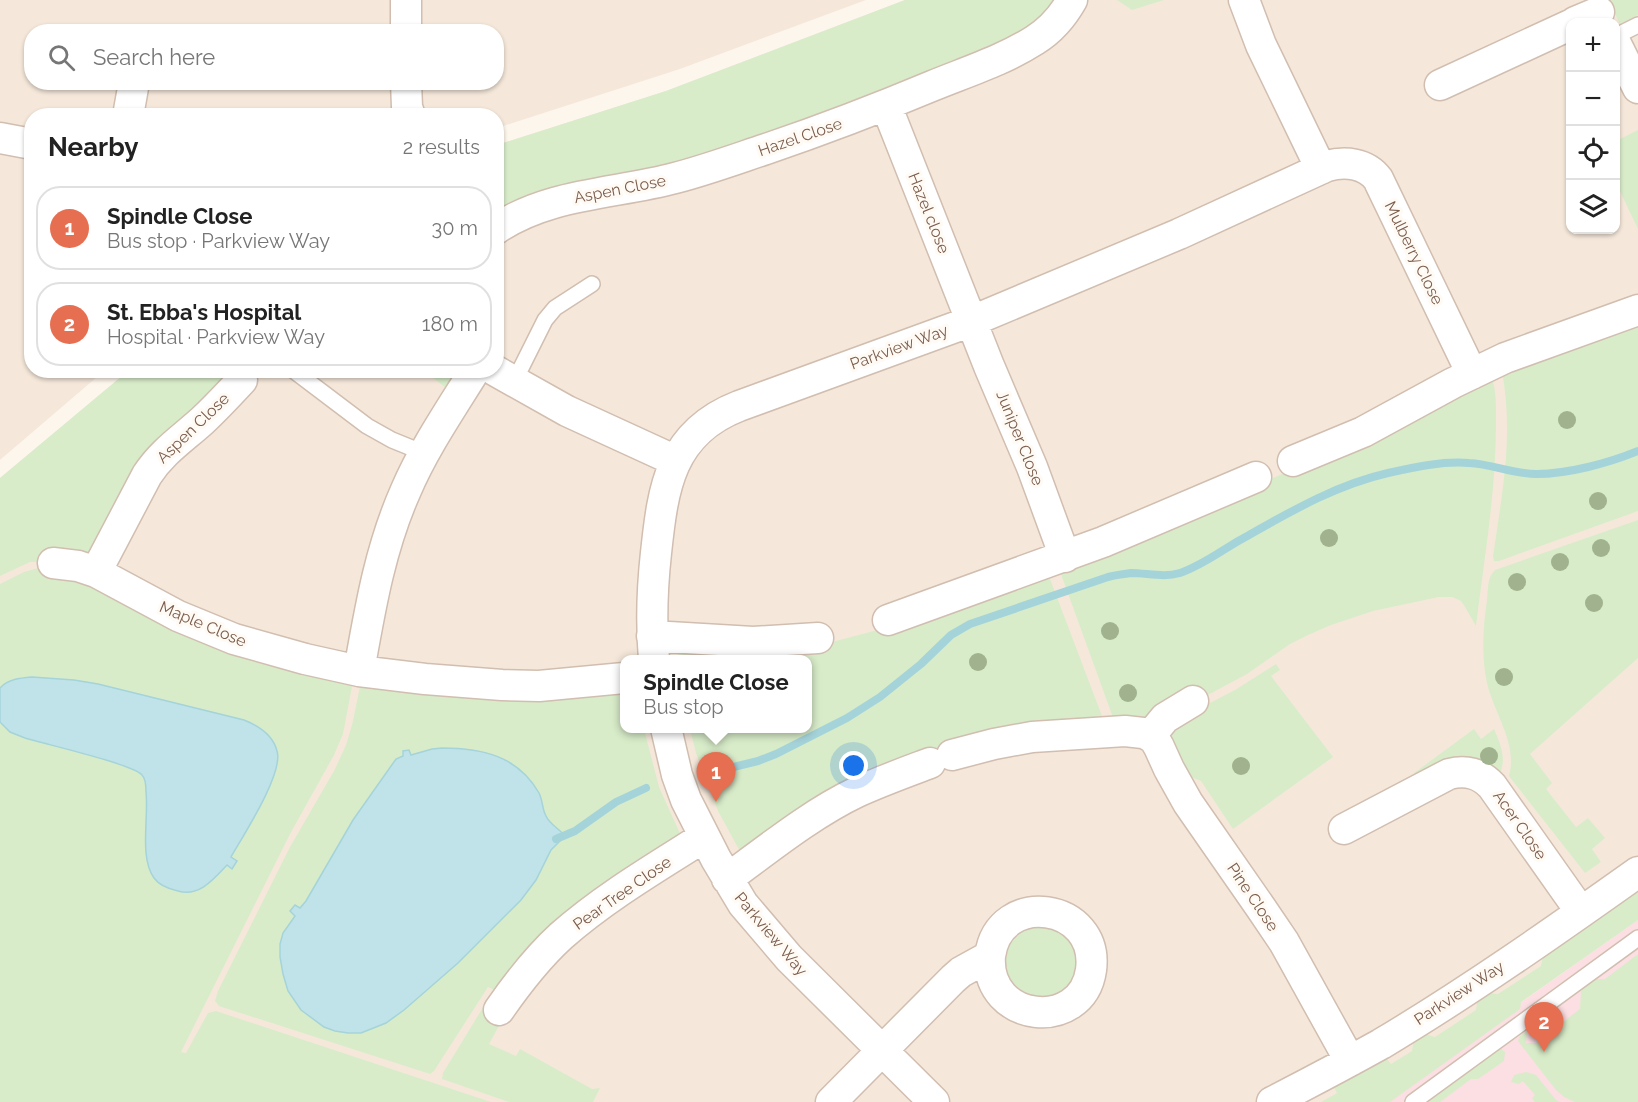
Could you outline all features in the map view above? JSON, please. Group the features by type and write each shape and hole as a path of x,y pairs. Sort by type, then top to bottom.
{"street":[{"path":"406,0 406,24"},
{"name":"Hazel Close","path":"713,167 886,105 1006,56 1041,36 1065,12 1072,0"},
{"path":"1245,0 1261,45 1327,167"},
{"path":"1440,85 1566,27"},
{"path":"1620,52 1638,88"},
{"path":"129,108 133,90"},
{"path":"406,90 407,108"},
{"name":"Hazel close","path":"886,105 972,321"},
{"path":"0,138 24,142"},
{"name":"Mulberry Close","path":"1327,167 1346,163 1362,166 1370,169 1378,178 1472,374"},
{"name":"Aspen Close","path":"504,224 517,216 548,204 658,182 713,167"},
{"name":"Parkview Way","path":"653,648 652,594 660,514 668,481 686,444 713,418 729,410 972,321 1179,234 1327,167"},
{"path":"1293,461 1371,428 1505,358 1638,310"},
{"name":"Juniper Close","path":"972,321 1032,466 1065,556"},
{"path":"504,376 567,411 676,461"},
{"path":"358,671 373,592 395,516 424,453 470,378"},
{"name":"Aspen Close","path":"96,572 156,462 211,413 242,380"},
{"path":"888,620 1123,534 1256,477"},
{"name":"Maple Close","path":"53,563 78,566 96,572 178,616 212,631 305,659 358,671 436,681 502,686 620,678"},
{"path":"653,648 818,638"},
{"path":"727,879 844,799 873,785 941,759 1007,741 1041,736 1125,731 1150,736 1164,718 1193,701"},
{"name":"Parkview Way","path":"667,733 682,791 727,879 752,915 789,958 934,1102"},
{"name":"Pine Close","path":"1150,736 1160,747 1188,803 1278,933 1350,1061"},
{"name":"Acer Close","path":"1344,829 1449,774 1463,772 1478,775 1492,786 1581,912"},
{"name":"Pear Tree Close","path":"499,1010 542,954 567,931 603,902 704,837"},
{"name":"Parkview Way","path":"1272,1102 1350,1061 1433,1011 1638,872"},
{"path":"831,1102 953,979 984,968"}],"lane":[{"path":"1620,34 1638,25"},
{"path":"504,376 551,311 592,284"},
{"path":"304,378 368,426 392,440 424,453"},
{"path":"1413,1102 1638,938"}],"shaded area":[{"path":"0,0 866,0 680,69 504,126 504,108 24,108 24,378 96,378 0,460"},
{"path":"905,0 1638,0 1638,920 1379,1102 346,1102 223,1062 56,1023 0,768 0,478 120,378 504,378 504,143 666,91"},
{"path":"1638,920 1638,1102 1379,1102 1550,982"}],"green space":[{"path":"905,0 1062,0 1026,37 733,154 504,218 504,143 666,91"},
{"path":"1117,0 1164,0 1132,10"},
{"path":"1608,0 1638,0 1638,15 1620,24 1620,18 1617,18"},
{"path":"1638,130 1638,229 1620,191 1620,139"},
{"path":"1638,318 1638,511 1494,561 1507,442 1502,372"},
{"path":"1491,376 1496,406 1494,475 1476,626 1461,601 1452,597 1439,597 1373,611 1331,625 1290,644 1247,674 1153,721 1115,723 1058,566 1296,468"},
{"path":"120,378 237,378 93,553 54,561 30,562 0,576 0,478"},
{"path":"433,378 456,378 450,391"},
{"path":"1638,520 1638,658 1530,754 1552,783 1546,789 1576,827 1588,818 1605,838 1592,849 1601,862 1585,873 1509,776 1511,764 1508,740 1490,695 1484,662 1488,584 1495,570"},
{"path":"38,568 44,568 353,681 343,734 334,755 290,834 181,1052 186,1053 208,1013 216,1011 491,1102 0,1102 0,584"},
{"path":"1047,571 1105,724 898,767 887,762 848,776 845,789 742,855 718,811 696,753 691,733 812,733 812,655 679,655 678,645 832,642 889,627"},
{"path":"1276,664 1280,670 1271,676 1333,757 1233,829 1201,781 1184,774 1164,735 1206,705"},
{"path":"361,682 620,691 620,733 645,733 659,787 682,838 499,992 488,987 430,1074 219,1006 215,1001 290,847 334,771 352,725"},
{"path":"1474,729 1481,739 1494,729 1503,755 1501,771 1481,763 1417,777 1414,773"},
{"path":"1638,890 1638,920 1521,1002 1520,1009 1390,1102 1321,1102 1337,1093 1333,1086 1381,1057 1387,1059 1391,1064 1412,1051 1414,1038 1422,1033 1435,1037 1476,1010 1478,998 1486,993 1498,994 1541,966 1543,955"},
{"path":"1058,924 1081,954 1071,990 1066,995 1028,1002 999,970 1015,928"},
{"path":"1638,954 1638,1102 1575,1102 1564,1097 1518,1041 1520,1036 1527,1031 1526,1043 1536,1043 1580,1009 1581,991 1595,979 1605,979"},
{"path":"490,996 496,999 505,1015 489,1044 516,1056 520,1049 592,1089 600,1088 593,1102 509,1102 442,1079 443,1073"},
{"path":"1499,1047 1505,1052 1504,1061 1478,1079 1471,1079 1440,1102 1422,1102"},
{"path":"1526,1072 1536,1075 1560,1102 1535,1102 1532,1098 1535,1095 1523,1081 1519,1084 1511,1082 1514,1075"}],"water":[{"path":"32,677 98,684 244,720 265,732 275,745 278,761 269,789 231,857 237,861 232,869 227,865 205,886 193,892 175,890 156,880 149,869 147,859 147,802 145,781 142,775 123,765 25,738 10,732 0,722 0,688 10,681"},
{"path":"442,748 485,752 521,770 539,793 548,819 565,836 551,850 536,880 521,900 458,963 404,1010 386,1023 361,1033 335,1031 324,1027 301,1010 288,991 283,974 280,944 283,933 295,916 290,911 295,905 300,908 306,901 353,820 396,759 403,756 403,751 409,750 411,755"}],"waterway":[{"path":"717,771 776,754 847,718 880,697 921,664 951,635 970,624 1108,577 1131,573 1162,575 1180,573 1294,510 1331,492 1368,478 1428,465 1449,463 1478,464 1528,474 1548,474 1601,464 1638,451"},
{"path":"556,839 575,831 616,802 646,788"}],"place":[{"name":"Spindle Close","path":"716,802"},
{"name":"St. Ebba's Hospital","path":"1544,1052"}]}
